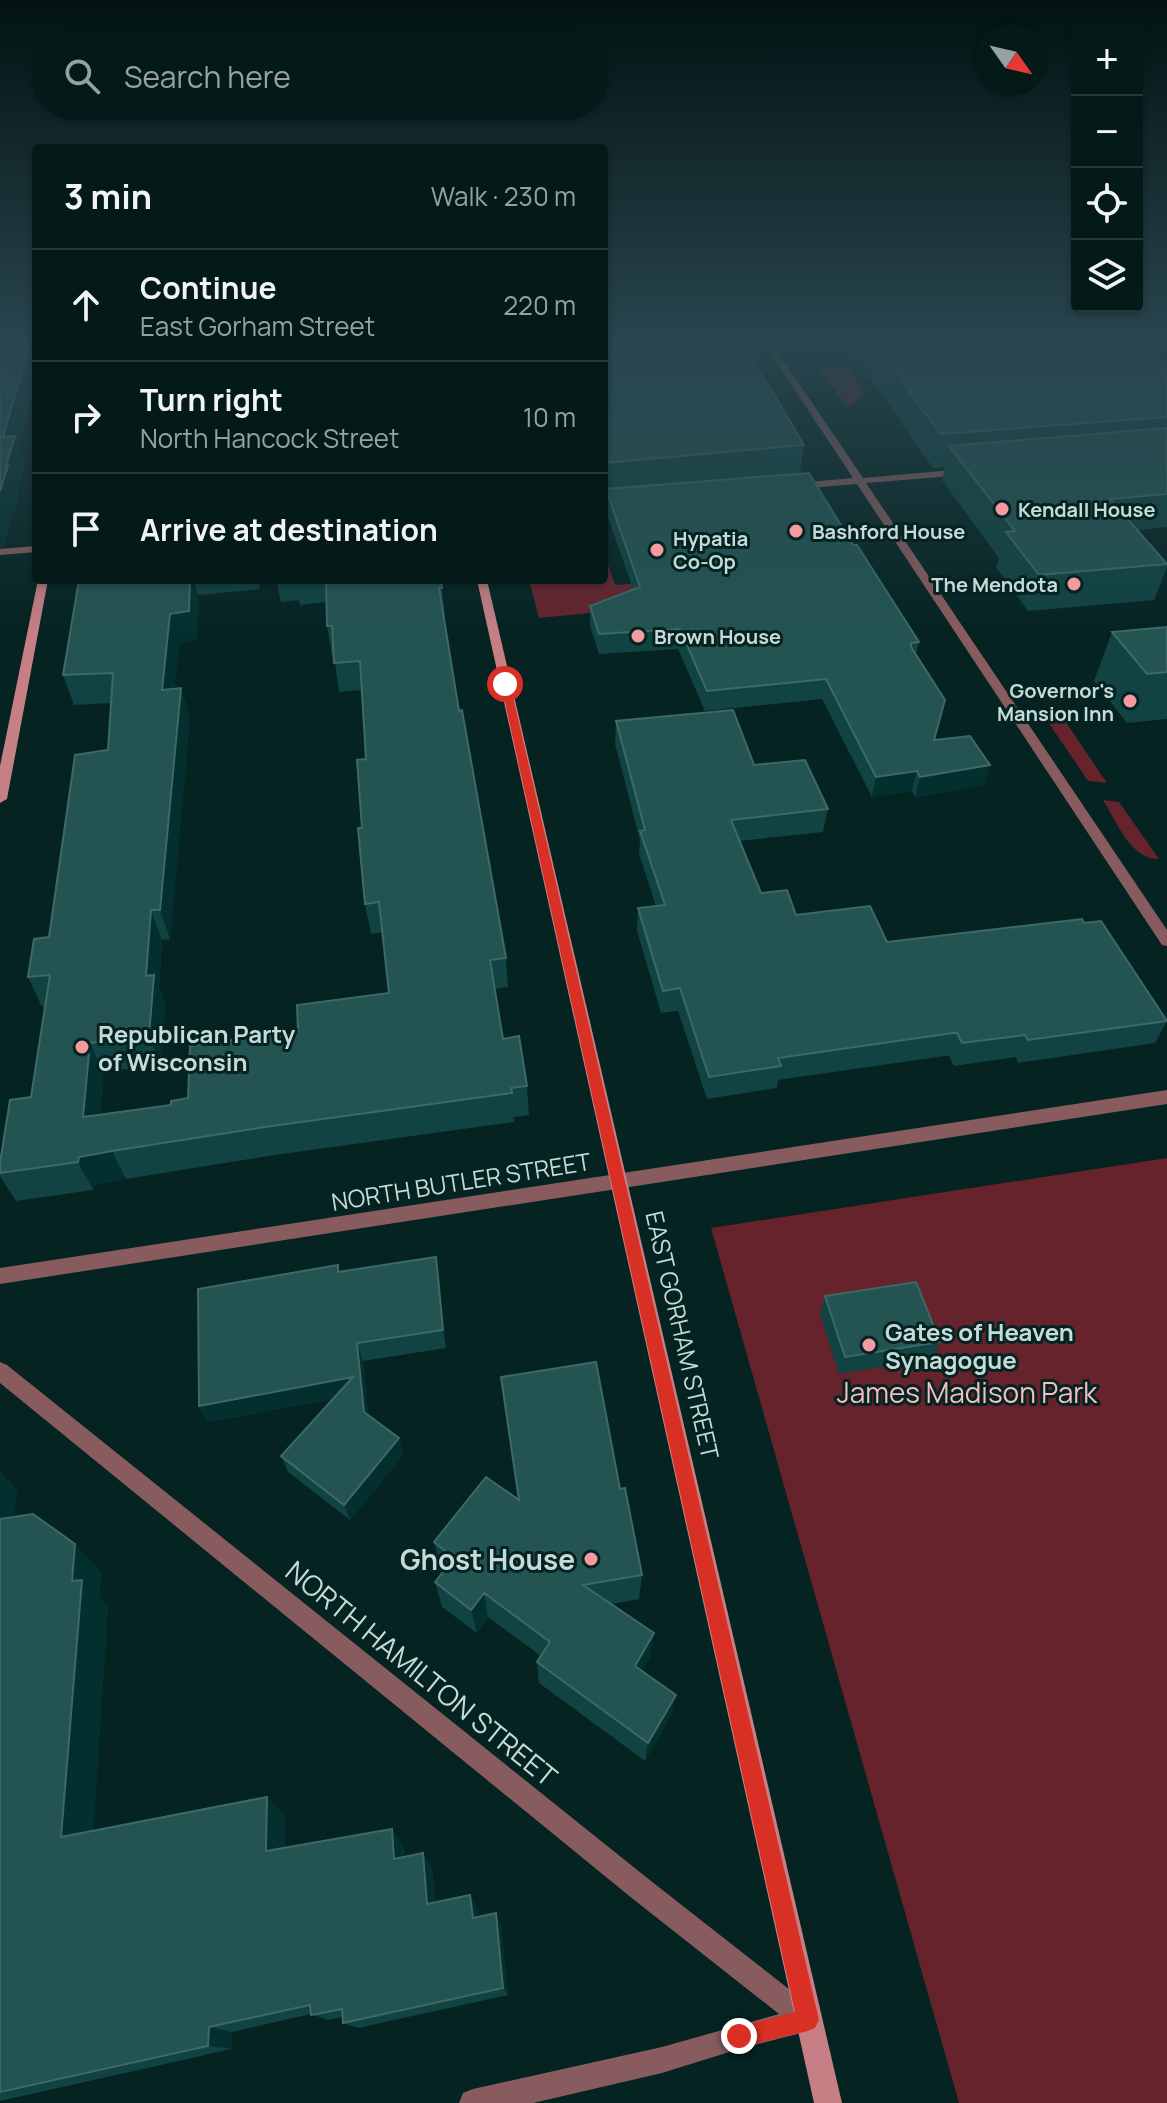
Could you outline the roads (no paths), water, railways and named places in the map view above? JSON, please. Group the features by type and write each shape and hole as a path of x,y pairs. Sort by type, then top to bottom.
{"main road":[{"path":"0,799 42,584"},
{"name":"EAST GORHAM STREET","path":"483,584 828,2103"}],"street":[{"path":"831,437 1167,941"},
{"path":"784,487 974,471"},
{"path":"0,552 32,549"},
{"name":"NORTH BUTLER STREET","path":"0,1276 1167,1097"},
{"name":"NORTH HAMILTON STREET","path":"0,1371 642,1890 808,2020"},
{"path":"473,2103 662,2060 739,2036 808,2020"}],"place":[{"name":"Kendall House","path":"1002,509"},
{"name":"Bashford House","path":"796,531"},
{"name":"Hypatia Co-Op","path":"657,550"},
{"name":"The Mendota","path":"1074,584"},
{"name":"Brown House","path":"638,636"},
{"name":"Governor's Mansion Inn","path":"1130,701"},
{"name":"Republican Party of Wisconsin","path":"82,1047"},
{"name":"Gates of Heaven Synagogue","path":"869,1345"},
{"name":"Ghost House","path":"591,1559"}],"park label":[{"name":"James Madison Park","path":"967,1392"}]}
